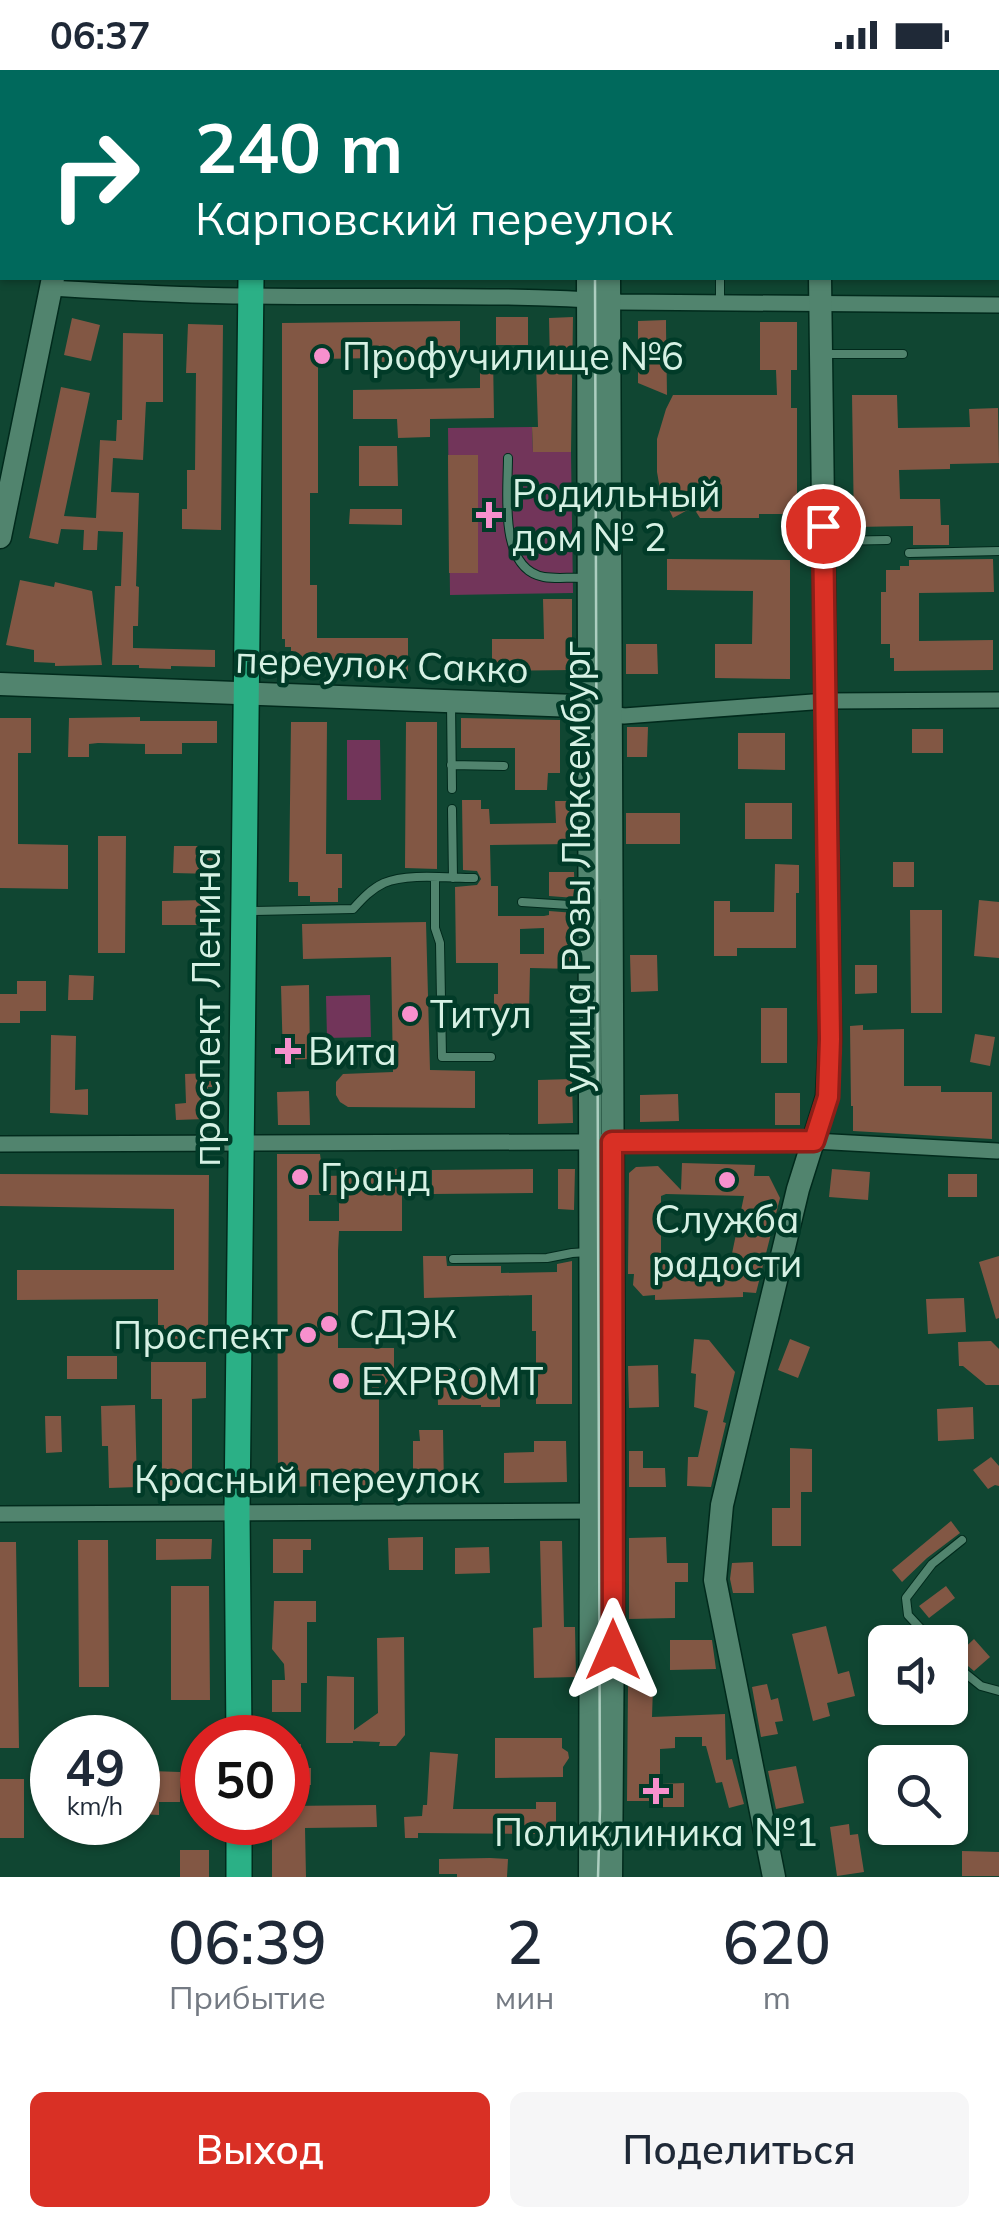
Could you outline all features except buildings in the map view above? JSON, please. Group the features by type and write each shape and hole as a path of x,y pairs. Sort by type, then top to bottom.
{"main road":[{"path":"774,1877 715,1580 722,1505 798,1189 828,1097 820,280"},
{"path":"0,537 52,283"},
{"name":"проспект Ленина","path":"238,1715 252,287"},
{"name":"улица Розы Люксембург","path":"599,289 588,578 600,711 590,906 601,1142 590,1252 602,1511 611,1877"},
{"name":"улица Розы Люксембург","path":"590,1877 602,1511 599,289"},
{"name":"переулок Сакко","path":"0,684 600,711"},
{"path":"239,1845 240,1877"}],"street":[{"path":"52,283 599,289 720,302 999,305"},
{"name":"переулок Сакко","path":"600,711 624,716 826,701 999,700"},
{"path":"0,1144 814,1141 997,1152"},
{"name":"Красный переулок","path":"0,1514 602,1511"}],"lane":[{"path":"720,280 720,302"},
{"path":"820,354 903,354"},
{"path":"508,458 509,535 523,566 544,577 588,578"},
{"path":"824,541 887,540"},
{"path":"910,553 999,551"},
{"path":"450,702 452,789"},
{"path":"451,765 504,766"},
{"path":"452,809 453,878"},
{"path":"434,878 435,928 440,942 442,1058 491,1057"},
{"path":"244,910 352,909 388,881 474,878"},
{"path":"522,902 590,906"},
{"path":"453,1259 546,1258 590,1252"},
{"path":"917,1625 908,1615 906,1598 932,1564 962,1540"},
{"path":"968,1675 981,1686 999,1690"}],"shaded area":[{"name":"Родильный дом № 2","path":"532,427 533,452 571,452 573,593 450,595 448,428"},
{"path":"347,740 380,740 381,800 347,800"},
{"path":"370,995 371,1037 327,1038 326,996"}],"tram line":[{"path":"595,280 598,1877"}],"place":[{"name":"Профучилище №6","path":"322,356"},
{"name":"Родильный дом № 2","path":"489,515"},
{"name":"Титул","path":"410,1014"},
{"name":"Вита","path":"288,1051"},
{"name":"Гранд","path":"300,1177"},
{"name":"Служба радости","path":"727,1180"},
{"name":"СДЭК","path":"329,1324"},
{"name":"Проспект","path":"308,1335"},
{"name":"EXPROMT","path":"341,1381"},
{"name":"Поликлиника №1","path":"656,1791"}],"route":[{"path":"613,1650 612,1142 814,1141 828,1097 823,526"}]}
